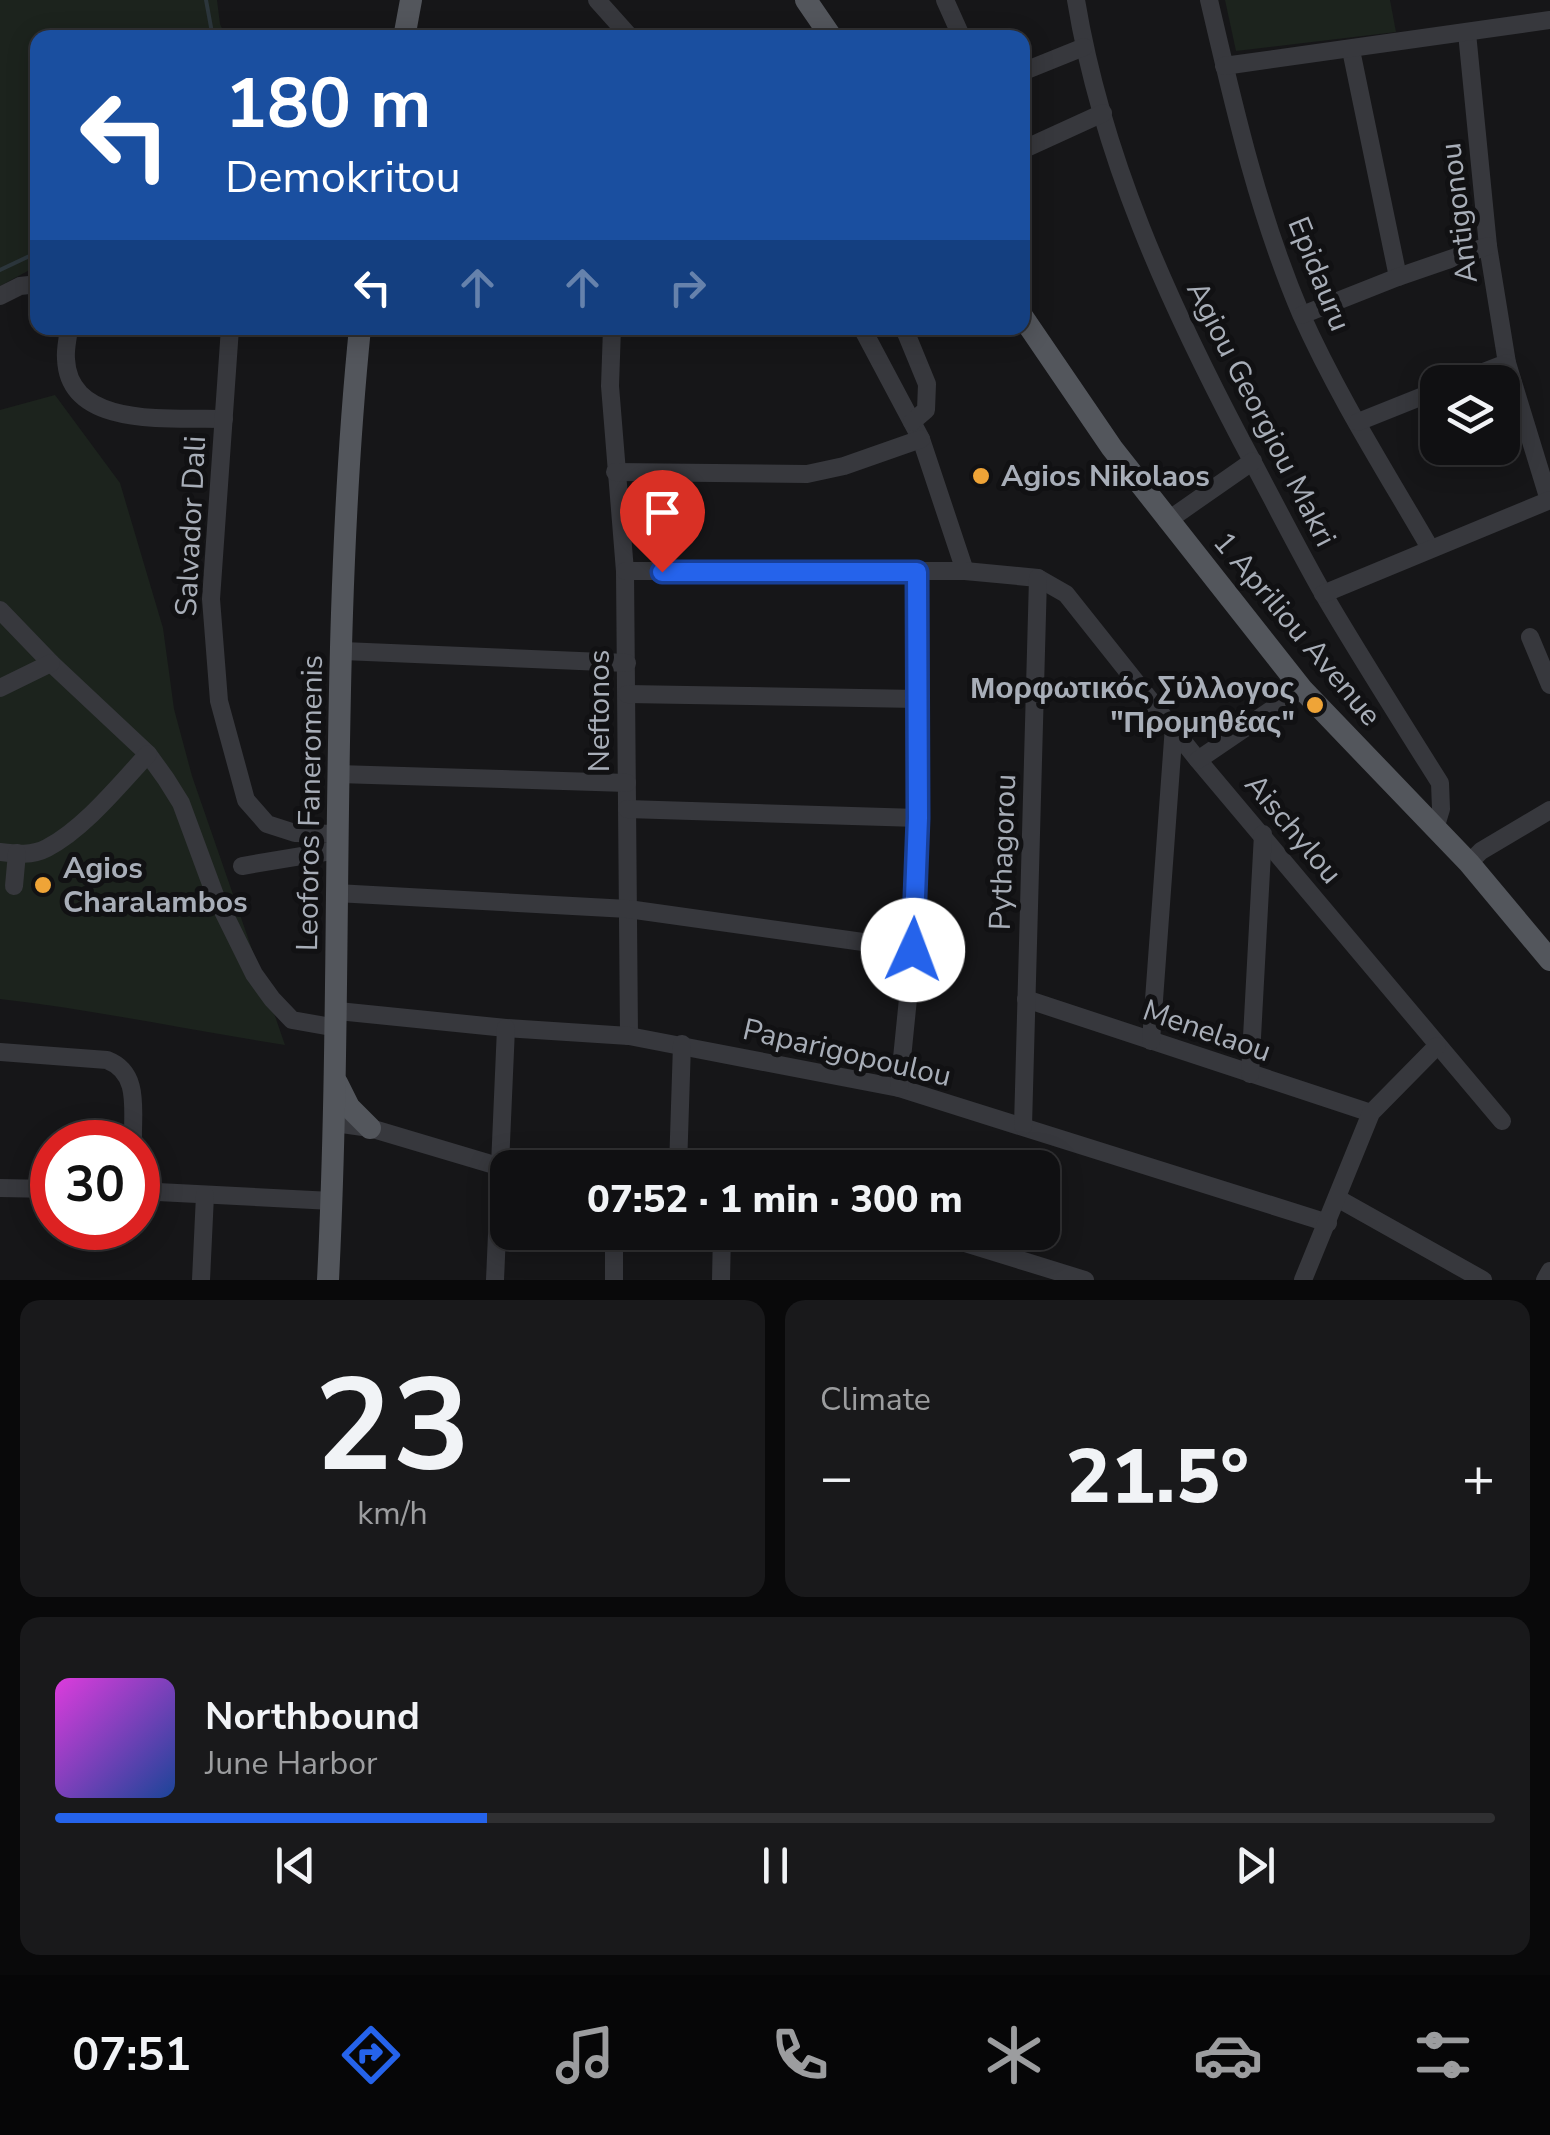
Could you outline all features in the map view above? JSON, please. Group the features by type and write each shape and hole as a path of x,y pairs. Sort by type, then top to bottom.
{"main road":[{"path":"405,30 411,0"},
{"path":"806,0 827,30"},
{"name":"1 Apriliou Avenue","path":"1030,328 1112,448 1302,689 1469,863 1549,956"},
{"name":"Leoforos Faneromenis","path":"328,1280 336,1123 338,774 348,473 359,335"},
{"path":"336,1080 349,1108 370,1128"}],"street":[{"path":"597,0 625,30"},
{"path":"945,0 958,30"},
{"name":"Agiou Georgiou Makri","path":"1076,0 1084,47 1130,205 1156,268 1323,594 1440,783 1442,796 1434,829"},
{"name":"Epidauru","path":"1210,0 1251,179 1302,316 1430,548"},
{"path":"1224,66 1550,20"},
{"name":"Antigonou","path":"1467,33 1488,246 1507,363 1550,500"},
{"path":"1030,69 1084,47"},
{"path":"1350,50 1398,277"},
{"path":"1030,146 1103,113"},
{"path":"1302,316 1488,246"},
{"path":"0,296 30,285"},
{"path":"68,335 66,360 73,386 94,407 120,414 224,419"},
{"name":"Salvador Dali","path":"230,335 211,599 219,701 246,800 267,824 337,842"},
{"name":"Neftonos","path":"612,335 610,386 625,571 629,1036"},
{"path":"866,335 921,439 965,571"},
{"path":"907,335 927,384 926,410 912,422"},
{"path":"1502,365 1507,363"},
{"path":"1358,422 1420,397"},
{"path":"615,472 806,474 844,466 921,439"},
{"path":"1168,520 1252,461"},
{"path":"1323,594 1550,500"},
{"path":"625,571 965,571 1038,578"},
{"path":"899,1088 913,950 918,818 917,572"},
{"name":"Aischylou","path":"1038,578 1066,594 1083,612 1198,760 1502,1121"},
{"name":"Pythagorou","path":"1023,1126 1038,578"},
{"name":"Paparigopoulou","path":"0,610 148,754 180,804 215,895 254,974 292,1020 506,1028 629,1036 682,1044 899,1088 1328,1223"},
{"path":"1530,637 1550,685"},
{"path":"343,651 626,663"},
{"path":"0,688 51,663"},
{"path":"1198,760 1302,689"},
{"path":"627,694 918,699"},
{"path":"1151,1041 1174,726"},
{"path":"14,886 8,852 46,849 69,832 148,754"},
{"path":"338,774 627,782"},
{"path":"627,809 918,818"},
{"path":"1469,863 1550,810"},
{"path":"1250,1074 1263,834"},
{"path":"242,866 337,842"},
{"path":"336,893 628,909 913,950"},
{"name":"Menelaou","path":"1026,999 1370,1113"},
{"path":"504,1150 506,1028"},
{"path":"679,1150 682,1044"},
{"path":"1303,1280 1370,1113 1437,1046"},
{"path":"0,1052 108,1060 121,1065 132,1091 133,1120"},
{"path":"336,1123 370,1128 490,1164"},
{"path":"0,1188 30,1189"},
{"path":"160,1193 332,1201"},
{"path":"201,1280 205,1196"},
{"path":"1338,1198 1483,1280"},
{"path":"495,1280 497,1250"},
{"path":"614,1250 614,1280"},
{"path":"721,1280 722,1250"},
{"path":"987,1250 1085,1280"},
{"path":"1546,1280 1550,1271"}],"shaded area":[{"path":"0,0 217,0 223,30 30,30 30,270 0,286"},
{"path":"1225,0 1390,0 1396,32 1236,51"},
{"path":"55,395 120,483 163,628 174,709 192,776 285,1045 0,999 0,410"}],"waterway":[{"path":"206,0 212,30"},
{"path":"0,270 30,256"}],"place":[{"name":"Agios Nikolaos","path":"981,476"},
{"name":"Μορφωτικός Σύλλογος \"Προμηθέας\"","path":"1315,705"},
{"name":"Agios Charalambos","path":"43,885"}],"route":[{"path":"662,572 917,572 918,818 913,950"}]}
